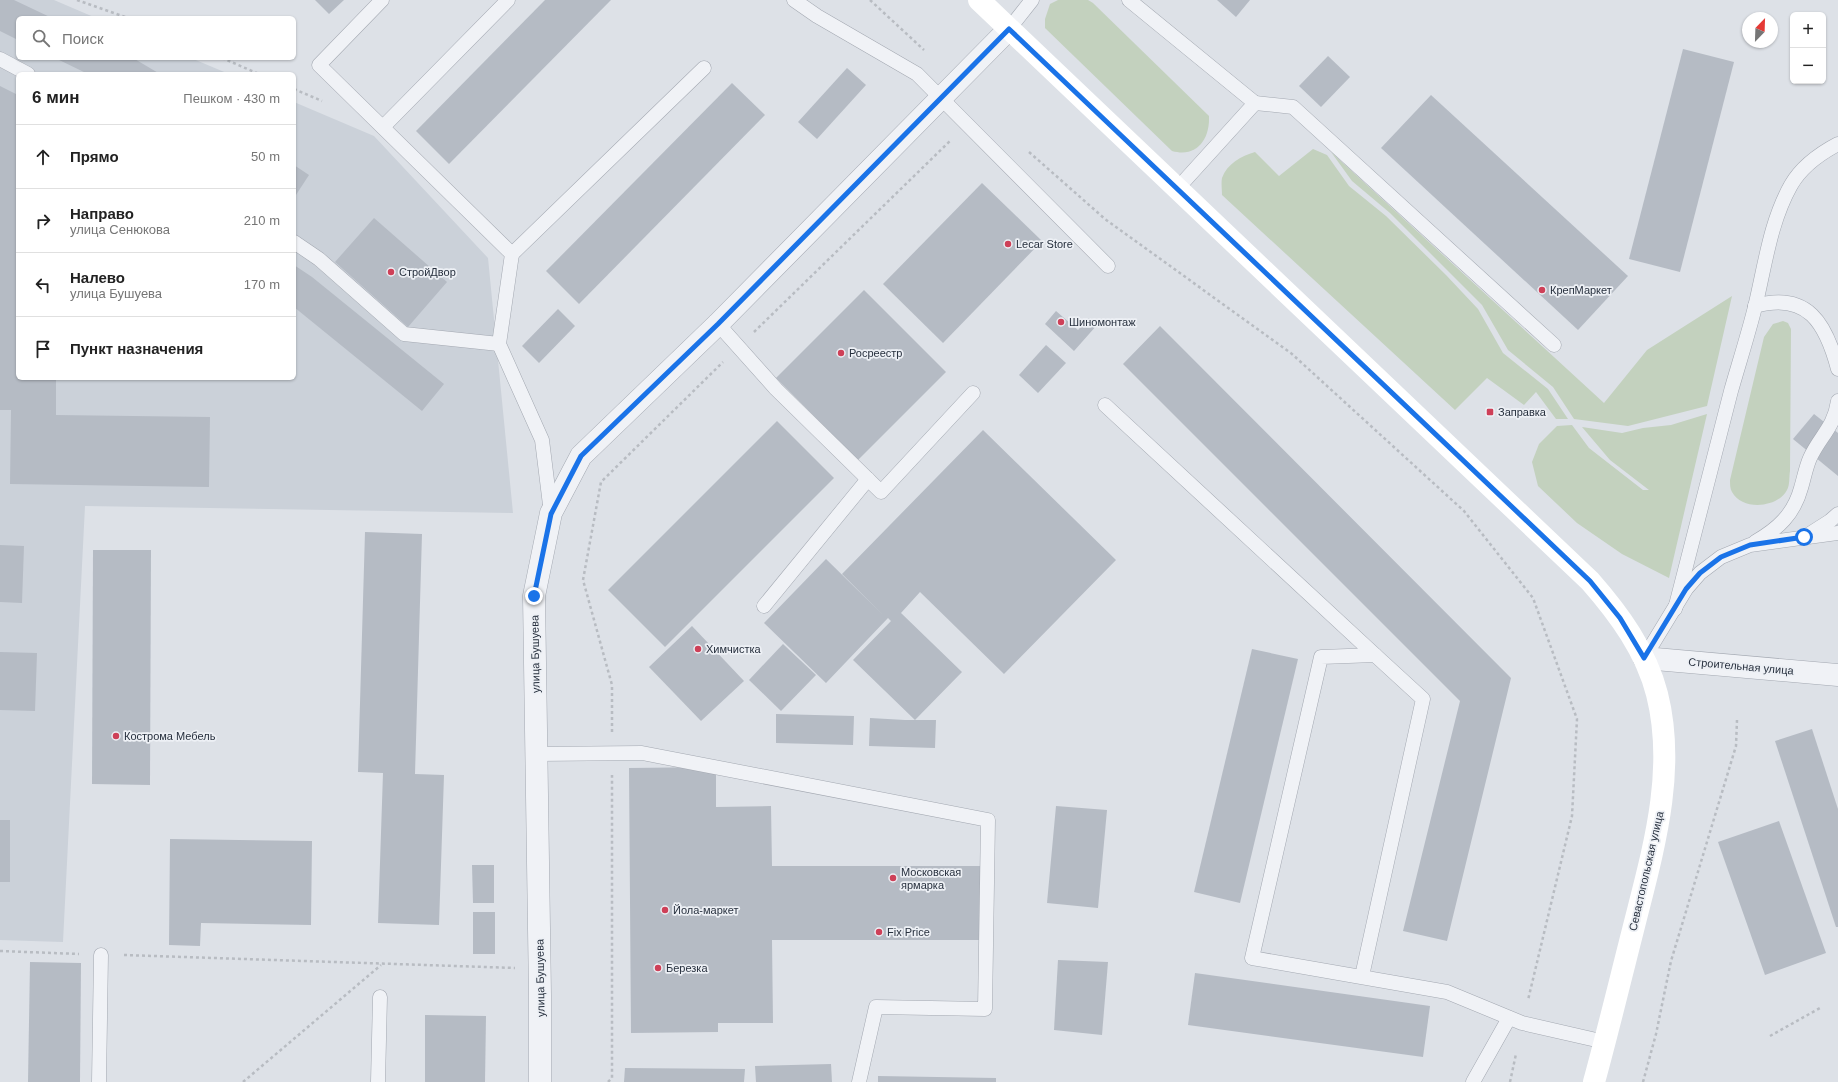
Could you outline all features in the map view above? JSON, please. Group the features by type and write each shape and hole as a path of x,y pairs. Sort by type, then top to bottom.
{"main road":[{"name":"Севастопольская улица","path":"979,0 1590,581 1620,618 1644,658 1657,693 1660,706 1664,748 1664,790 1647,872 1594,1082"}],"street":[{"name":"улица Бушуева","path":"540,1082 534,596 551,514 581,456 718,324 1009,29"},
{"name":"Строительная улица","path":"1644,658 1838,675"}],"lane":[{"path":"382,0 319,65 512,254"},
{"path":"383,127 508,0"},
{"path":"794,0 817,16 916,74 1108,266"},
{"path":"1009,29 1032,0"},
{"path":"1129,0 1255,103 1294,107 1554,345"},
{"path":"0,60 24,72"},
{"path":"551,514 542,440 499,344 512,254 704,68"},
{"path":"1177,189 1255,103"},
{"path":"1675,609 1778,214 1791,185 1805,165 1826,150 1838,144"},
{"path":"296,243 319,259 404,334 499,344"},
{"path":"1755,306 1768,302 1780,302 1795,305 1816,317 1833,350 1838,369"},
{"path":"718,324 776,389 881,492 973,393"},
{"path":"1644,658 1686,589 1700,573 1721,557 1750,545 1782,523 1792,511 1799,498 1809,460 1834,420 1838,401"},
{"path":"1105,405 1423,699 1362,976"},
{"path":"764,606 868,479"},
{"path":"1804,537 1830,521 1838,514"},
{"path":"1750,545 1838,533"},
{"path":"1375,655 1321,657 1252,958 1447,992 1522,1023 1605,1042"},
{"path":"536,754 642,753 988,820 985,1009 876,1007 859,1082"},
{"path":"98,1082 101,955"},
{"path":"378,1082 380,997"},
{"path":"1473,1082 1508,1018"}],"path":[{"path":"77,0 122,16"},
{"path":"870,0 926,53"},
{"path":"227,60 254,72"},
{"path":"608,1082 612,1078 612,685 583,580 601,482 967,124"},
{"path":"1028,152 1105,219 1292,354 1464,510 1533,598 1577,720 1572,816 1522,1023 1510,1082"},
{"path":"1643,1082 1656,1034 1671,961 1736,746 1737,720"},
{"path":"0,951 519,968"},
{"path":"243,1082 382,964"},
{"path":"1770,1036 1820,1008"}],"shaded area":[{"path":"0,0 54,0 91,16 16,16 16,60 196,60 224,72 16,72 16,380 296,380 296,103 374,136 488,258 513,513 85,506 63,942 0,940"}],"green space":[{"path":"1058,0 1088,0 1093,3 1209,116 1207,132 1200,145 1188,152 1172,151 1045,28 1045,19 1050,4"},
{"path":"1313,149 1327,155 1349,186 1386,216 1446,275 1478,309 1503,353 1548,389 1568,419 1556,419 1536,392 1524,405 1487,378 1455,410 1222,195 1222,178 1227,169 1235,161 1255,152 1279,176"},
{"path":"1331,152 1604,403 1647,350 1732,296 1707,406 1628,426 1574,419 1553,387 1508,350 1482,305 1390,213 1352,181"},
{"path":"1783,321 1788,323 1791,329 1789,486 1782,496 1776,501 1760,505 1751,504 1737,498 1731,491 1730,480 1764,337 1773,324"},
{"path":"1707,414 1669,578 1622,554 1577,523 1538,486 1532,462 1539,444 1557,426 1572,425 1589,448 1643,490 1649,490 1610,460 1582,427 1622,433 1643,428 1671,425"}],"building":[{"path":"0,0 14,0 48,16 16,16 16,39 0,31"},
{"path":"315,0 344,0 329,14"},
{"path":"545,0 611,0 449,164 416,131"},
{"path":"1217,0 1250,0 1236,17"},
{"path":"1683,49 1734,62 1680,272 1629,259"},
{"path":"1328,56 1350,77 1321,107 1299,86"},
{"path":"59,60 136,60 157,72 84,72"},
{"path":"847,68 866,85 817,139 798,122"},
{"path":"732,83 765,115 579,304 546,271"},
{"path":"0,86 16,94 16,380 56,380 56,415 210,417 209,487 10,484 11,410 0,410"},
{"path":"1431,95 1628,276 1578,330 1381,148"},
{"path":"296,166 309,175 296,195"},
{"path":"982,183 1042,241 943,343 883,284"},
{"name":"СтройДвор","path":"374,218 447,282 408,327 335,262"},
{"path":"296,266 312,277 444,384 422,411 296,309"},
{"path":"864,290 946,372 858,460 776,378"},
{"path":"558,309 575,326 539,363 522,346"},
{"path":"1056,311 1078,330 1089,318 1097,325 1074,351 1045,324"},
{"path":"1160,326 1511,678 1447,941 1403,931 1460,701 1123,364"},
{"path":"1046,345 1066,363 1038,393 1019,375"},
{"path":"1814,414 1838,433 1838,476 1793,439"},
{"path":"777,421 834,478 665,647 608,590"},
{"path":"983,430 1116,560 1004,674 920,592 901,613 962,672 915,720 853,660 891,621 888,618 826,683 764,623 826,559 882,614 842,574"},
{"path":"365,532 422,534 415,774 444,775 439,925 378,923 383,773 358,772"},
{"path":"0,545 24,546 22,603 0,602"},
{"path":"93,550 151,550 150,785 92,784"},
{"path":"692,626 744,681 701,721 649,667"},
{"path":"783,644 816,675 781,711 749,680"},
{"path":"1252,649 1298,659 1240,903 1194,892"},
{"path":"0,652 37,653 35,711 0,710"},
{"path":"776,714 854,716 853,745 776,743"},
{"path":"870,718 936,720 935,748 869,746"},
{"path":"1812,729 1838,809 1838,927 1836,927 1775,741"},
{"path":"716,767 716,807 771,806 772,866 986,866 986,940 772,940 773,1023 718,1023 718,1032 631,1033 629,768"},
{"path":"1056,806 1107,810 1098,908 1047,903"},
{"path":"0,820 10,820 10,882 0,882"},
{"path":"1779,821 1826,953 1765,975 1718,842"},
{"path":"170,839 312,841 311,925 201,923 200,946 169,945"},
{"path":"472,865 494,865 494,903 473,903"},
{"path":"473,912 495,912 495,954 473,954"},
{"path":"1058,960 1108,962 1102,1035 1054,1030"},
{"path":"30,962 81,963 80,1082 28,1082"},
{"path":"1195,973 1430,1006 1423,1057 1188,1025"},
{"path":"425,1015 486,1016 485,1082 425,1082"},
{"path":"831,1064 832,1082 756,1082 755,1066"},
{"path":"625,1068 745,1069 744,1082 624,1082"},
{"path":"878,1076 996,1078 996,1082 878,1082"}],"place":[{"name":"Lecar Store","path":"1008,244"},
{"name":"СтройДвор","path":"391,272"},
{"name":"КрепМаркет","path":"1542,290"},
{"name":"Шиномонтаж","path":"1061,322"},
{"name":"Росреестр","path":"841,353"},
{"name":"Заправка","path":"1490,412"},
{"name":"Химчистка","path":"698,649"},
{"name":"Кострома Мебель","path":"116,736"},
{"name":"Московская ярмарка","path":"893,878"},
{"name":"Йола-маркет","path":"665,910"},
{"name":"Fix Price","path":"879,932"},
{"name":"Березка","path":"658,968"}],"route":[{"path":"534,596 551,514 581,456 718,324 1009,29 1590,581 1620,618 1644,658 1686,589 1700,573 1721,557 1750,545 1804,537"}]}
